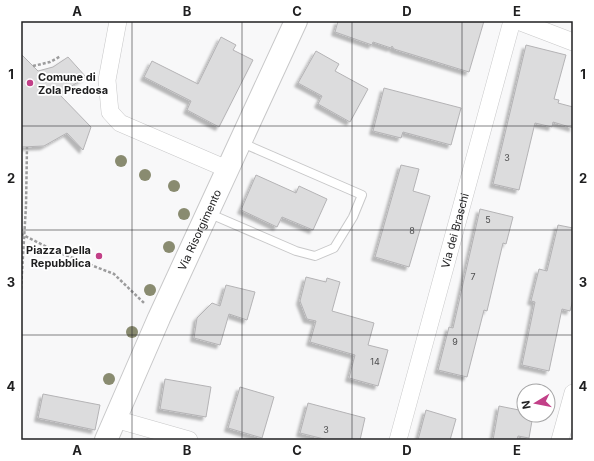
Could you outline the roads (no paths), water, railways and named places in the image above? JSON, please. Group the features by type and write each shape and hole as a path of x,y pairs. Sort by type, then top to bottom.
{"main road":[{"name":"Via Risorgimento","path":"106,440 207,213 296,21"}],"street":[{"path":"118,21 107,80 110,112 120,123 228,169"},
{"name":"Via dei Braschi","path":"398,440 512,21"},
{"path":"518,21 573,42"},
{"path":"560,440 573,393"},
{"path":"115,419 188,440"}],"lane":[{"path":"207,213 296,251 314,256 334,248 353,217 362,195 240,142"}],"place":[{"name":"Comune di Zola Predosa","path":"30,83"},
{"name":"Piazza Della Repubblica","path":"99,256"}]}
